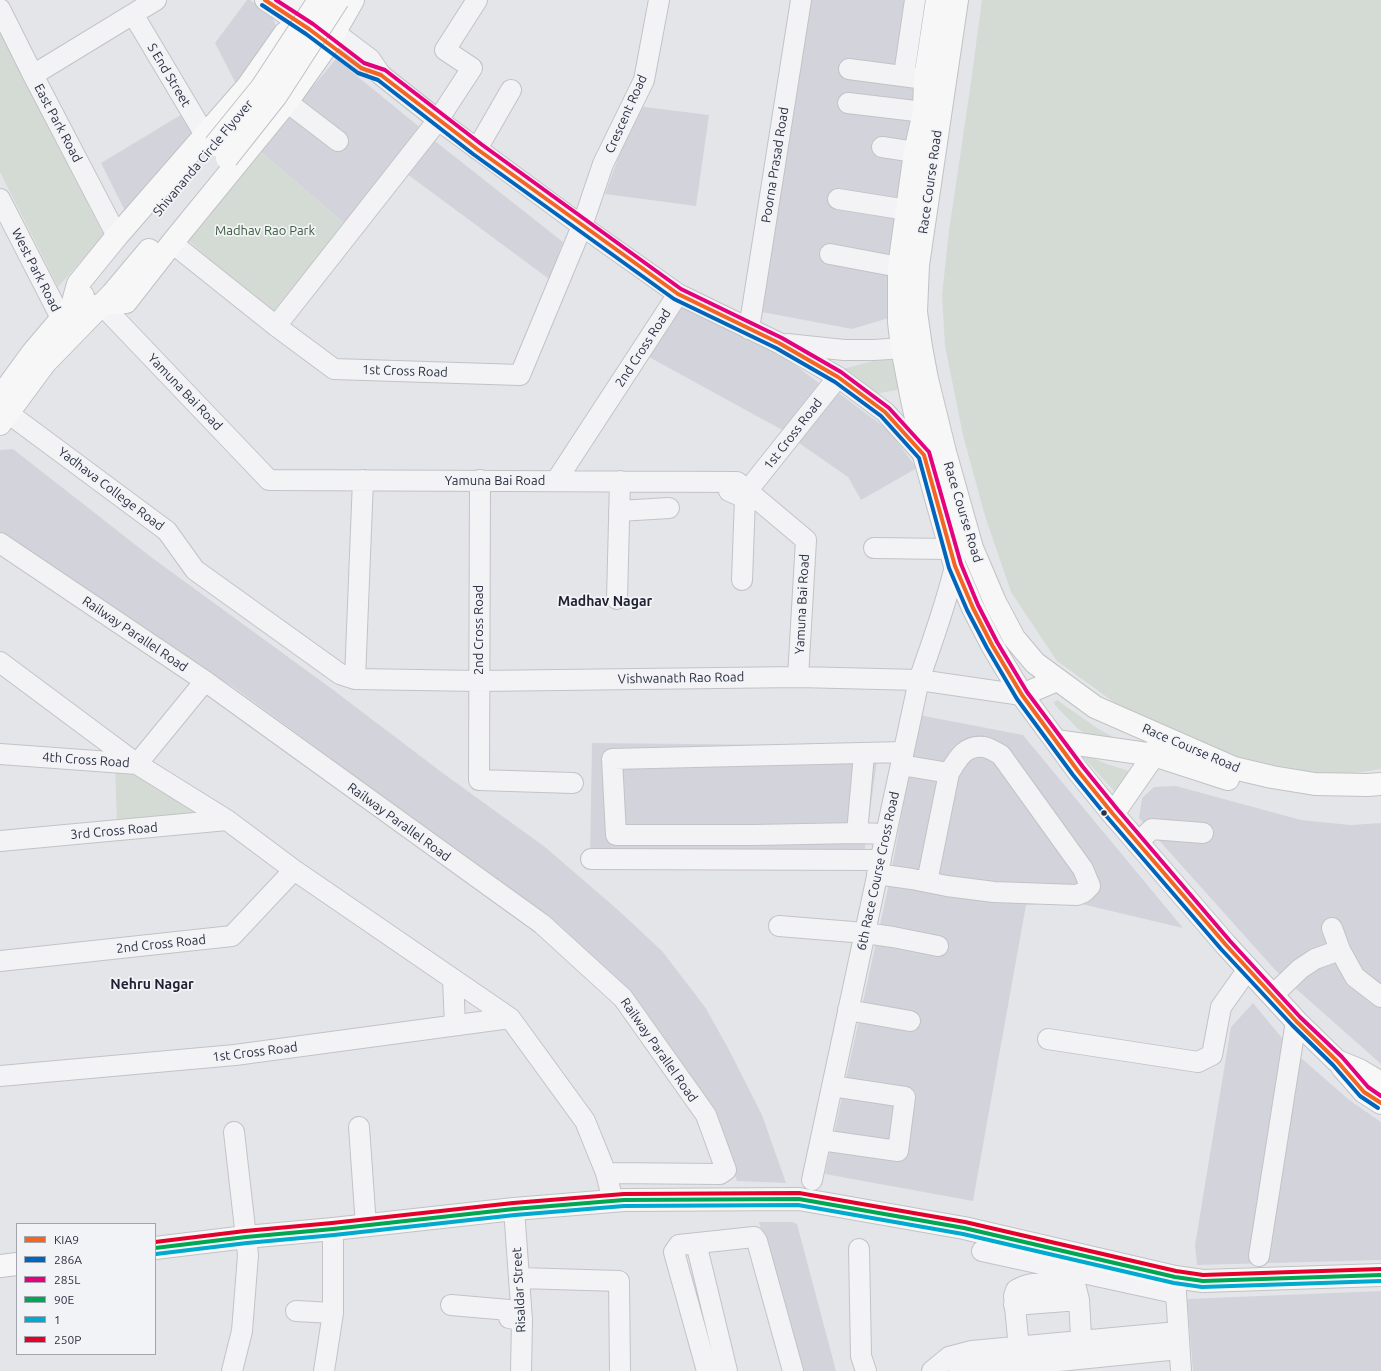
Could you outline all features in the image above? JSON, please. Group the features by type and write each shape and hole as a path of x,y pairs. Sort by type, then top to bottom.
{"main road":[{"name":"Shivananda Circle Flyover","path":"3,411 45,363 135,267 216,146 276,96 338,0"},
{"path":"101,304 126,302 287,102 331,38 353,0"},
{"name":"Race Course Road","path":"937,0 926,75 924,112 915,152 899,267 899,322 911,347 945,452 972,548 995,602 1014,638 1035,663 1095,707 1158,746 1170,761 1248,785 1330,800 1381,799"},
{"name":"Race Course Road","path":"957,0 918,265 916,312 911,347 911,395 924,455 952,557 973,608 992,646 1022,695 1078,771 1137,843 1248,969 1296,1021 1337,1061 1359,1070 1375,1093"},
{"name":"Shivananda Circle Flyover","path":"3,411 34,352 216,146 262,87 303,5"},
{"path":"67,313 78,284 117,236 216,146 247,87 280,42 303,5"},
{"path":"1022,695 1057,680"},
{"name":"Race Course Road","path":"1056,740 1158,746 1234,768 1272,777 1315,784 1381,784"},
{"path":"1113,814 1158,746"},
{"path":"156,1248 246,1237 624,1200 799,1199 964,1228 1175,1282 1381,1275"},
{"path":"0,1266 16,1264"}],"street":[{"path":"33,75 156,0"},
{"path":"265,0 303,5 331,38 370,59 381,75 438,120 582,226 678,294 779,344 838,377 885,412 924,455"},
{"path":"276,326 438,120 472,68 445,50 477,0"},
{"name":"Crescent Road","path":"582,226 603,164 644,80 660,0"},
{"name":"Poorna Prasad Road","path":"749,329 801,0"},
{"path":"905,68 915,0"},
{"name":"East Park Road","path":"0,9 117,236"},
{"name":"S End Street","path":"133,14 216,146"},
{"path":"849,65 905,68 926,75 849,65"},
{"path":"477,149 511,90"},
{"path":"287,102 338,141"},
{"path":"848,103 924,112"},
{"path":"882,147 915,152"},
{"name":"West Park Road","path":"0,198 67,313"},
{"path":"838,199 907,210"},
{"name":"1st Cross Road","path":"172,243 276,326 334,369 520,375 582,226"},
{"path":"830,254 899,267"},
{"name":"2nd Cross Road","path":"556,481 678,294"},
{"name":"Yamuna Bai Road","path":"101,304 268,480 737,482 806,540 798,677"},
{"path":"779,344 844,350 874,350 911,347"},
{"name":"1st Cross Road","path":"748,490 838,377"},
{"name":"Yadhava College Road","path":"3,411 167,531 195,570 348,677"},
{"path":"348,677 363,480"},
{"name":"2nd Cross Road","path":"480,480 479,780 573,783"},
{"path":"617,598 620,481"},
{"path":"722,482 722,488 745,498 742,580"},
{"path":"619,511 668,508"},
{"name":"Railway Parallel Road","path":"0,543 205,682 542,924 623,998 706,1116 726,1170 720,1174 606,1173"},
{"path":"874,548 952,557"},
{"name":"6th Race Course Cross Road","path":"812,1180 919,680 948,592 952,557"},
{"path":"0,662 137,764 227,820 294,870 510,1018 585,1122 606,1173 613,1201"},
{"name":"Vishwanath Rao Road","path":"348,677 479,681 798,677 919,680 1022,695"},
{"name":"4th Cross Road","path":"0,754 137,764 205,682"},
{"path":"591,859 879,867 912,879 927,882 994,892 1077,895 1084,892 1090,886 1082,869 1001,755 983,747 967,749 949,773 927,882"},
{"path":"857,833 864,754"},
{"path":"886,834 616,835 612,760 864,754 902,759 949,773"},
{"name":"3rd Cross Road","path":"0,841 227,820"},
{"path":"1137,843 1152,829 1203,833"},
{"name":"2nd Cross Road","path":"0,961 232,936 294,870"},
{"path":"779,926 893,937 938,946"},
{"path":"1332,928 1340,950 1355,977 1381,997"},
{"path":"1273,995 1300,969 1315,959 1340,950"},
{"path":"1048,1039 1198,1062 1212,1056 1221,1007 1248,969"},
{"path":"453,979 455,1025"},
{"path":"848,1010 910,1021"},
{"name":"1st Cross Road","path":"0,1076 235,1055 510,1018"},
{"path":"1259,1256 1296,1021"},
{"path":"821,1140 898,1151 905,1097 832,1086"},
{"path":"358,1127 366,1226"},
{"path":"232,1371 242,1331 248,1255 234,1132"},
{"name":"Risaldar Street","path":"514,1210 522,1320 521,1371"},
{"path":"324,1371 333,1313 333,1229"},
{"path":"707,1371 674,1252 679,1245 754,1237 757,1241 792,1371"},
{"path":"696,1244 727,1371"},
{"path":"859,1250 860,1356 866,1371"},
{"path":"982,1251 1170,1292 1175,1282"},
{"path":"520,1278 619,1281 620,1371"},
{"path":"1175,1282 1181,1371"},
{"path":"1020,1361 1014,1296 1016,1290 1029,1284 1060,1284 1076,1288 1091,1354"},
{"path":"451,1305 509,1310 509,1318 522,1320"},
{"path":"296,1311 333,1313"},
{"path":"959,1371 1020,1361 1091,1354 1178,1340"},
{"path":"932,1371 949,1357 972,1352 1020,1361"}],"shaded area":[{"path":"247,0 250,0 272,17 277,28 236,84 215,43"},
{"path":"809,0 927,0 891,256 889,318 852,329 762,312"},
{"path":"336,59 422,129 346,225 259,150"},
{"path":"637,106 709,115 696,206 605,194"},
{"path":"184,113 194,134 125,211 101,163"},
{"path":"431,138 563,242 549,279 403,171"},
{"path":"681,302 768,345 819,383 784,431 649,357"},
{"path":"832,388 887,429 917,468 861,500 848,477 793,439"},
{"path":"13,449 151,557 545,847 618,910 662,951 705,1007 727,1046 762,1115 786,1183 737,1181 718,1128 638,1003 602,965 545,916 235,688 161,642 0,533 0,450"},
{"path":"919,715 1023,735 1183,928 1073,902 1026,905 973,1201 825,1174 890,879"},
{"path":"592,743 879,746 864,855 590,855"},
{"path":"1176,786 1301,820 1350,825 1381,823 1381,1064 1277,972 1139,818 1142,798 1154,787"},
{"path":"1253,1003 1292,1050 1348,1099 1381,1122 1381,1260 1197,1265 1195,1245 1231,1027"},
{"path":"759,1222 792,1222 797,1224 836,1371 801,1371"},
{"path":"1381,1291 1381,1371 1193,1371 1187,1299"}],"green space":[{"path":"982,0 1381,0 1381,769 1356,773 1289,773 1201,750 1129,713 1057,661 1011,592 985,516 963,435 945,346 942,295 949,231"},
{"path":"1,31 104,235 58,287 0,172"},
{"name":"Madhav Rao Park","path":"259,150 346,225 272,313 185,238"},
{"path":"897,356 902,389 874,394 843,369 873,361"},
{"path":"1057,700 1097,728 1131,747 1093,739 1077,728 1055,705 1054,702"},
{"path":"1078,752 1129,771 1116,793"},
{"path":"115,765 130,765 208,817 117,824"}],"transit line":[{"name":"KIA9","path":"265,0 309,29 361,68 381,75 477,149 678,294 779,343 838,377 885,412 924,455 955,566 973,608 992,645 1022,695 1078,771 1113,814 1226,945 1296,1021 1337,1061 1364,1092 1381,1103"},
{"name":"285L","path":"276,0 313,24 364,63 385,70 481,144 681,289 782,338 841,372 889,408 929,452 961,564 978,605 997,642 1027,692 1083,767 1118,810 1230,941 1300,1017 1342,1057 1368,1087 1381,1096"},
{"name":"286A","path":"262,5 306,34 358,73 378,80 473,154 674,299 776,348 835,382 881,416 919,458 949,568 967,610 1017,699 1073,775 1108,818 1221,949 1292,1025 1333,1065 1360,1096 1378,1108"},
{"name":"250P","path":"156,1242 513,1203 624,1194 799,1193 965,1222 1176,1271 1203,1275 1381,1269"},
{"name":"90E","path":"156,1248 514,1209 624,1200 799,1199 964,1228 1175,1277 1203,1281 1381,1275"},
{"name":"1","path":"156,1254 515,1215 624,1206 798,1205 963,1234 1174,1283 1202,1287 1381,1281"}],"district":[{"name":"Madhav Nagar","path":"605,601"},
{"name":"Nehru Nagar","path":"152,984"}]}
